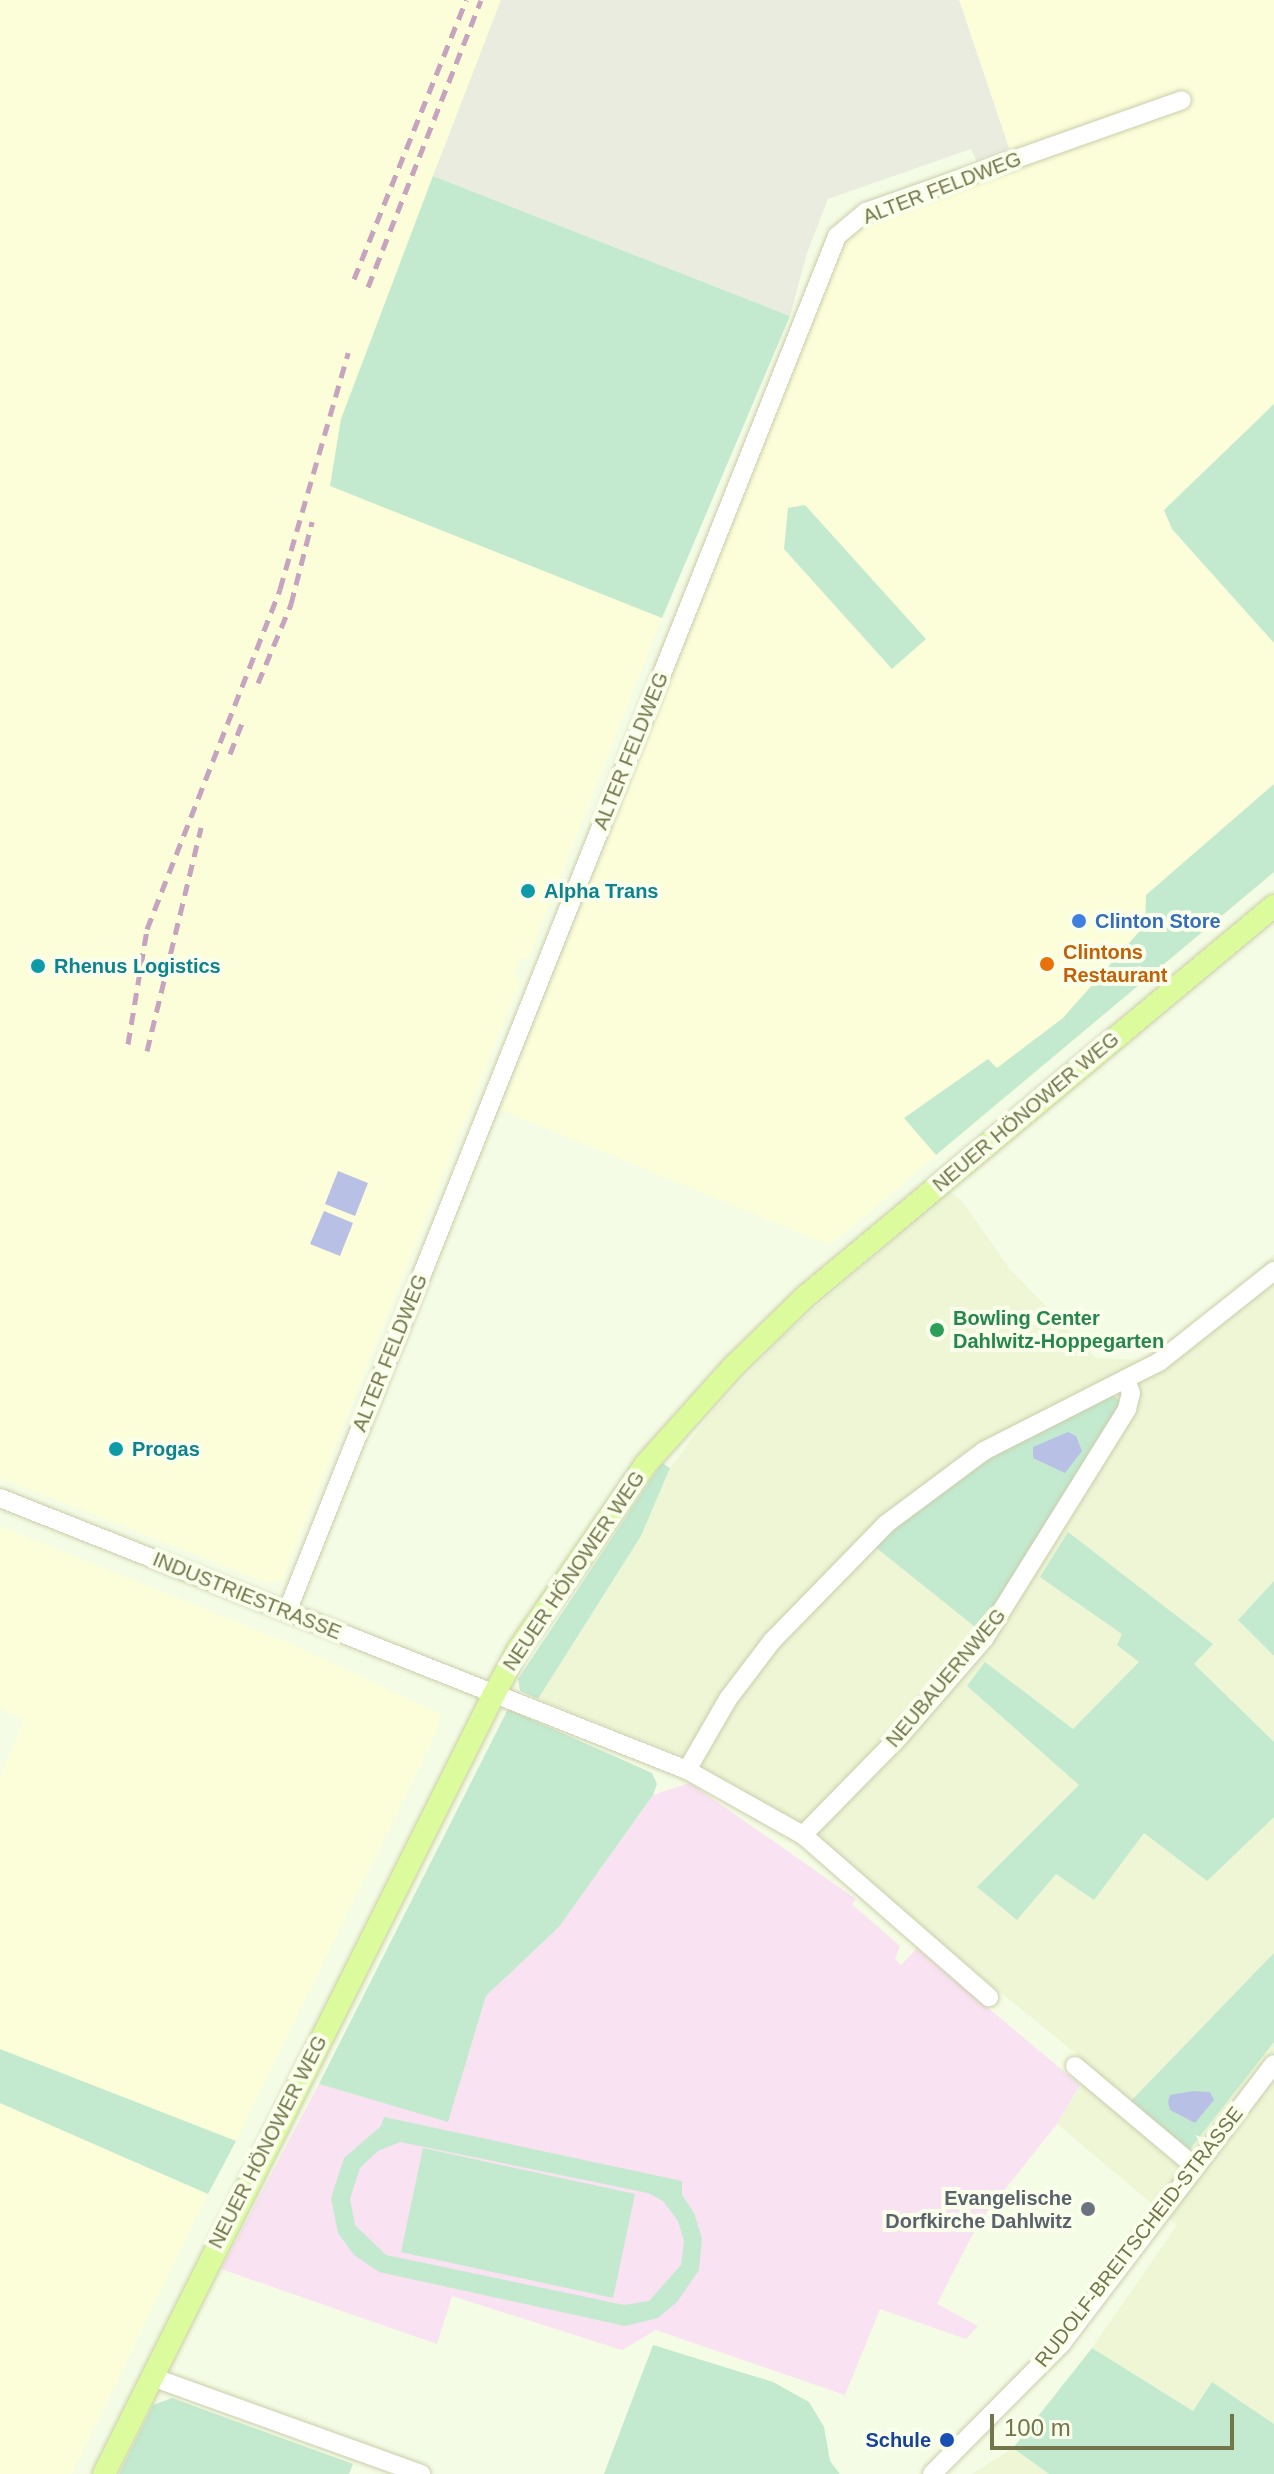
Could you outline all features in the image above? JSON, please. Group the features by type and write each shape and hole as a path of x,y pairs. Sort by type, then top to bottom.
{"main road":[{"name":"NEUER HÖNOWER WEG","path":"104,2474 493,1696 518,1650 645,1465 733,1367 806,1296 1274,906"}],"street":[{"name":"ALTER FELDWEG","path":"287,1612 837,236 866,212 1182,100"},
{"path":"687,1770 727,1700 772,1641 886,1524 984,1451 1126,1379 1199,1335 1274,1271"},
{"name":"NEUBAUERNWEG","path":"803,1835 899,1737 984,1639 1127,1409 1131,1393 1126,1379"},
{"name":"INDUSTRIESTRASSE","path":"0,1498 493,1696 687,1770 803,1835 989,1997"},
{"name":"RUDOLF-BREITSCHEID-STRASSE","path":"932,2474 1062,2343 1274,2064"},
{"path":"1075,2066 1194,2166"},
{"path":"152,2377 421,2474"}],"shaded area":[{"path":"0,0 501,0 341,419 331,486 662,618 529,958 520,959 515,974 520,982 282,1580 268,1583 0,1478"},
{"path":"501,0 959,0 1010,151 977,162 971,149 828,199 807,253 790,316 433,176"},
{"path":"959,0 1274,0 1274,872 830,1245 501,1110 846,237 874,220 982,181 977,162 1010,151"},
{"path":"433,176 790,316 662,618 330,486 341,419"},
{"path":"1274,404 1274,643 1172,529 1164,510"},
{"path":"805,505 926,639 892,669 784,549 788,508"},
{"path":"1274,784 1274,872 936,1155 904,1118 988,1059 997,1068 1063,1018 1145,925 1146,895"},
{"path":"949,1191 962,1201 1009,1268 1096,1358 1141,1360 1234,1294 1274,1254 1274,2424 1193,2411 1092,2348 1177,2225 1057,2124 1092,2067 797,1826 683,1756 538,1699 641,1536 670,1468 707,1418 785,1334"},
{"path":"1110,1393 1122,1402 979,1630 874,1546 937,1491 995,1451"},
{"path":"662,1463 670,1468 641,1536 538,1699 520,1691 518,1679"},
{"path":"0,1526 294,1645 441,1714 435,1736 236,2141 0,2049 0,1778 24,1719 0,1709"},
{"path":"1068,1532 1213,1644 1194,1664 1274,1742 1274,1817 1207,1881 1144,1833 1094,1900 1056,1874 1017,1920 977,1887 1079,1785 967,1686 985,1662 1073,1729 1139,1662 1117,1645 1122,1634 1040,1577"},
{"path":"1274,1581 1274,1656 1238,1620"},
{"path":"508,1709 652,1773 657,1784 653,1795 559,1927 486,1996 448,2122 319,2084"},
{"path":"690,1783 856,1899 852,1904 900,1946 895,1959 901,1965 917,1948 1080,2085 1057,2124 979,2222 937,2304 978,2326 966,2339 880,2309 845,2395 656,2330 622,2350 452,2296 437,2344 221,2269 319,2084 448,2121 486,1996 559,1927 653,1795"},
{"path":"1274,1953 1274,2042 1187,2153 1130,2102"},
{"path":"0,2049 236,2141 208,2194 0,2103"},
{"path":"0,2103 208,2194 72,2474 0,2474"},
{"path":"384,2117 682,2181 682,2195 694,2213 702,2239 699,2270 677,2302 658,2318 625,2326 379,2272 354,2255 338,2233 331,2198 344,2158 381,2126","holes":["400,2142 648,2193 663,2201 678,2221 684,2241 681,2265 649,2301 624,2305 386,2255 355,2225 350,2199 360,2168 378,2151"]},
{"path":"423,2148 635,2194 613,2298 401,2252"},
{"path":"653,2345 773,2382 809,2402 824,2427 830,2461 840,2474 604,2474"},
{"path":"1092,2348 1193,2411 1212,2382 1274,2424 1274,2474 1049,2474 1013,2448"},
{"path":"172,2398 353,2464 349,2474 119,2474 153,2405"},
{"path":"1013,2448 1049,2474 972,2474"}],"water":[{"path":"338,1171 368,1183 355,1216 325,1204"},
{"path":"324,1211 353,1223 340,1256 310,1244"},
{"path":"1068,1432 1076,1436 1082,1451 1065,1473 1033,1458 1033,1447"},
{"path":"1210,2092 1214,2100 1195,2123 1170,2110 1168,2102 1170,2095"}],"railway":[{"path":"354,279 466,0"},
{"path":"368,287 481,0"},
{"path":"128,1044 147,929 280,589 348,353"},
{"path":"258,683 291,604 312,522"},
{"path":"230,754 244,718"},
{"path":"147,1051 201,827"}],"place":[{"name":"Alpha Trans","path":"528,891"},
{"name":"Clinton Store","path":"1079,921"},
{"name":"Clintons Restaurant","path":"1047,964"},
{"name":"Rhenus Logistics","path":"38,966"},
{"name":"Bowling Center Dahlwitz-Hoppegarten","path":"937,1330"},
{"name":"Progas","path":"116,1449"},
{"name":"Evangelische Dorfkirche Dahlwitz","path":"1088,2209"},
{"name":"Schule","path":"947,2440"}]}
